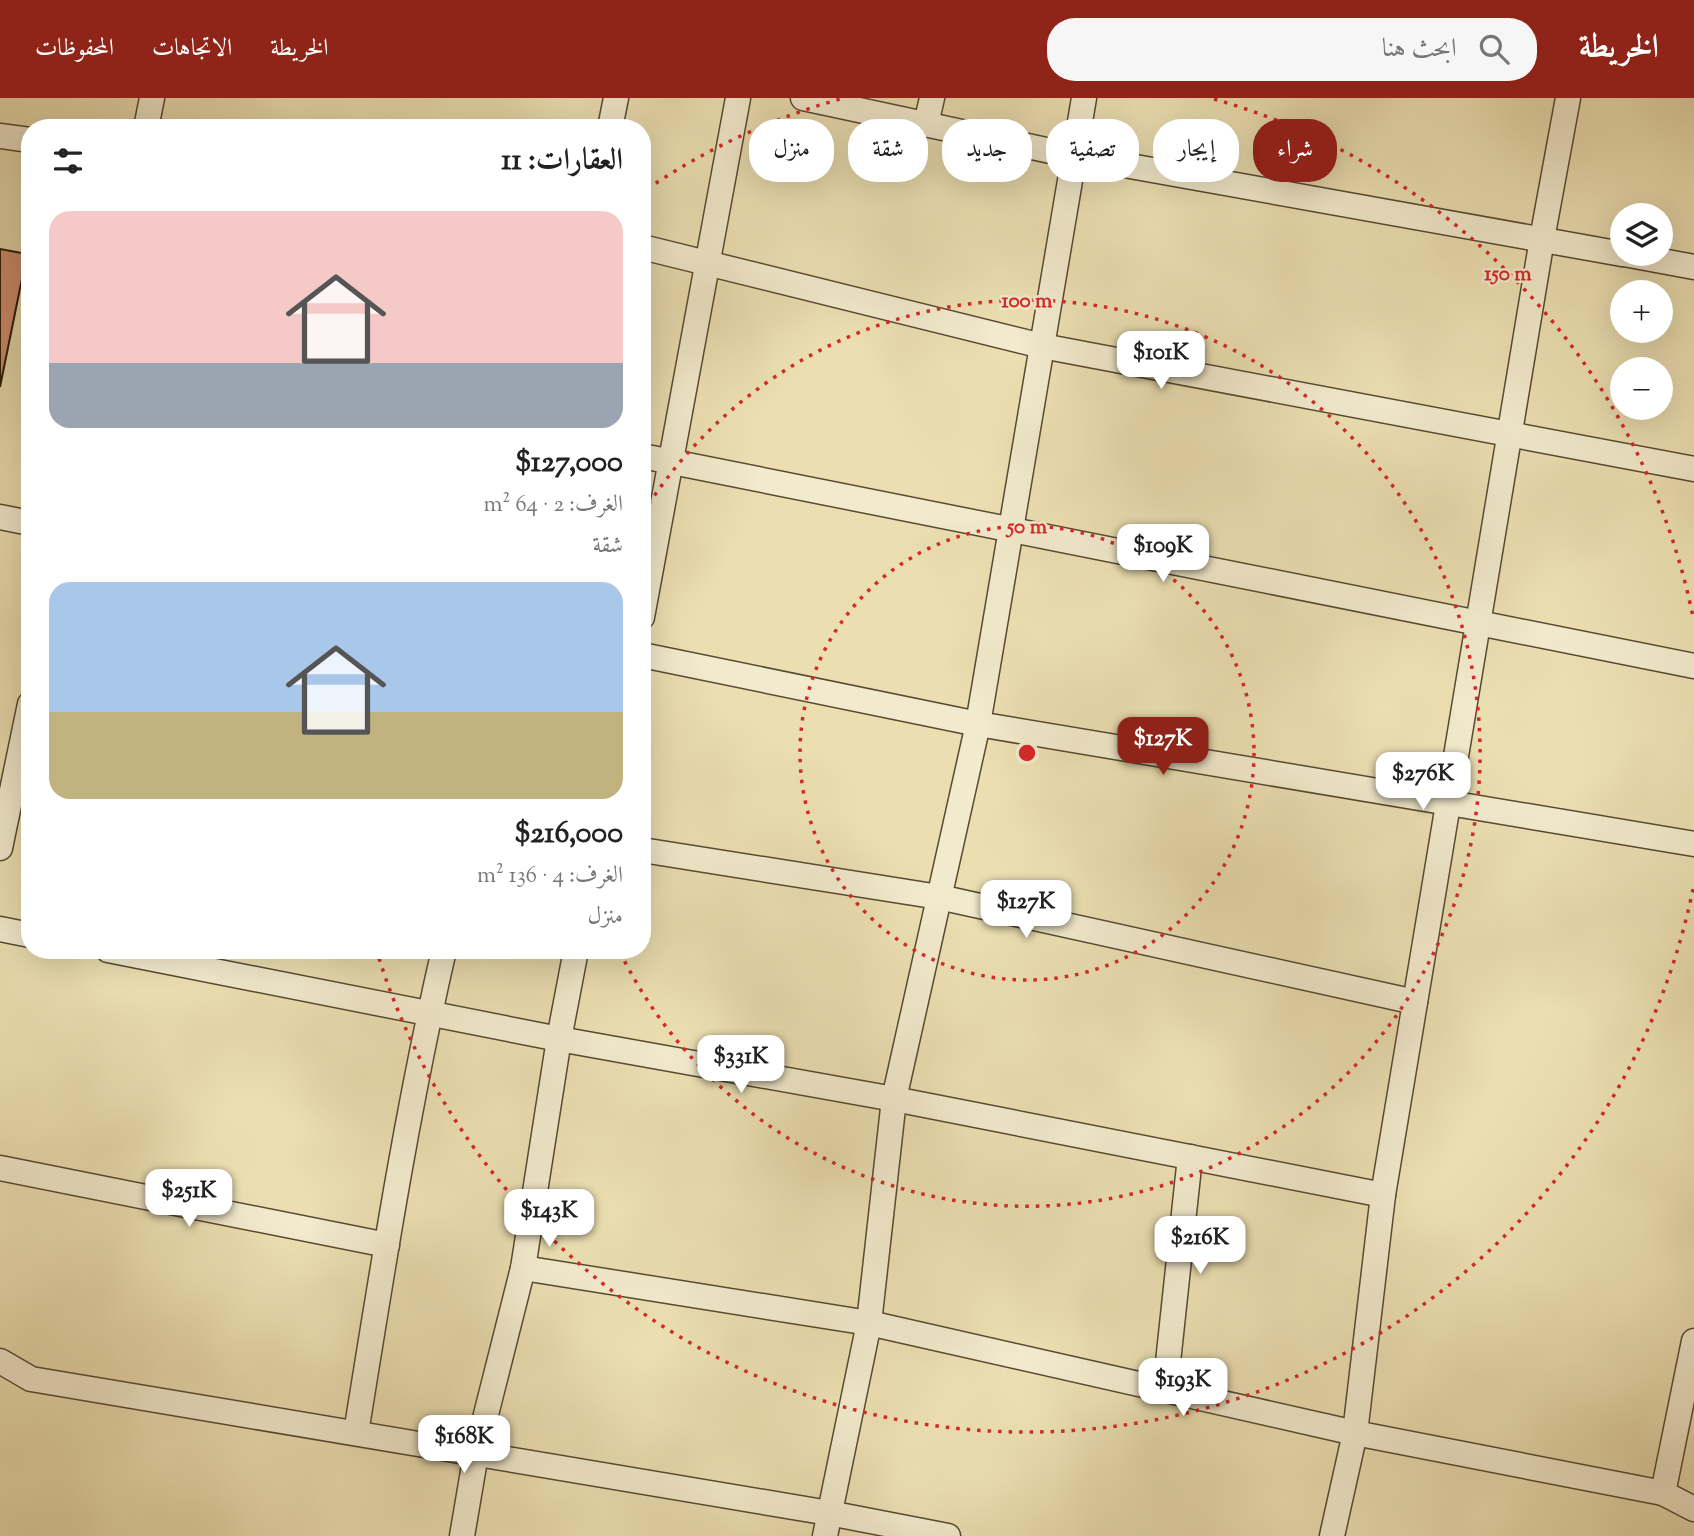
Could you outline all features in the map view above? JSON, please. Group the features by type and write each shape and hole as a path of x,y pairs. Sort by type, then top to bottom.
{"street":[{"path":"148,119 152,98"},
{"path":"612,119 616,98"},
{"path":"651,569 738,98"},
{"path":"803,98 902,119"},
{"path":"927,119 932,98"},
{"path":"1080,119 1084,98"},
{"path":"1332,1536 1355,1433 1383,1195 1509,434 1568,98"},
{"path":"928,124 1046,150"},
{"path":"0,136 21,139"},
{"path":"1139,168 1610,252"},
{"path":"827,1525 869,1324 894,1099 978,724 1070,182"},
{"path":"651,249 1042,346 1694,469"},
{"path":"1673,263 1694,267"},
{"path":"651,458 1694,666"},
{"path":"0,517 21,521"},
{"path":"651,657 978,724 1694,844"},
{"path":"0,848 21,747"},
{"path":"651,851 939,897 1415,1002"},
{"path":"0,929 21,933"},
{"path":"153,959 559,1039 894,1099 1383,1195"},
{"path":"356,1433 387,1245 441,959"},
{"path":"462,1536 476,1454 523,1268 574,959"},
{"path":"1165,1390 1190,1157"},
{"path":"0,1168 387,1245"},
{"path":"523,1268 869,1324 1355,1433 1663,1493 1694,1509"},
{"path":"1663,1493 1694,1341"},
{"path":"0,1362 31,1378 476,1454 827,1525 947,1536"}],"building":[{"path":"0,249 21,253 21,284 0,387"}]}
